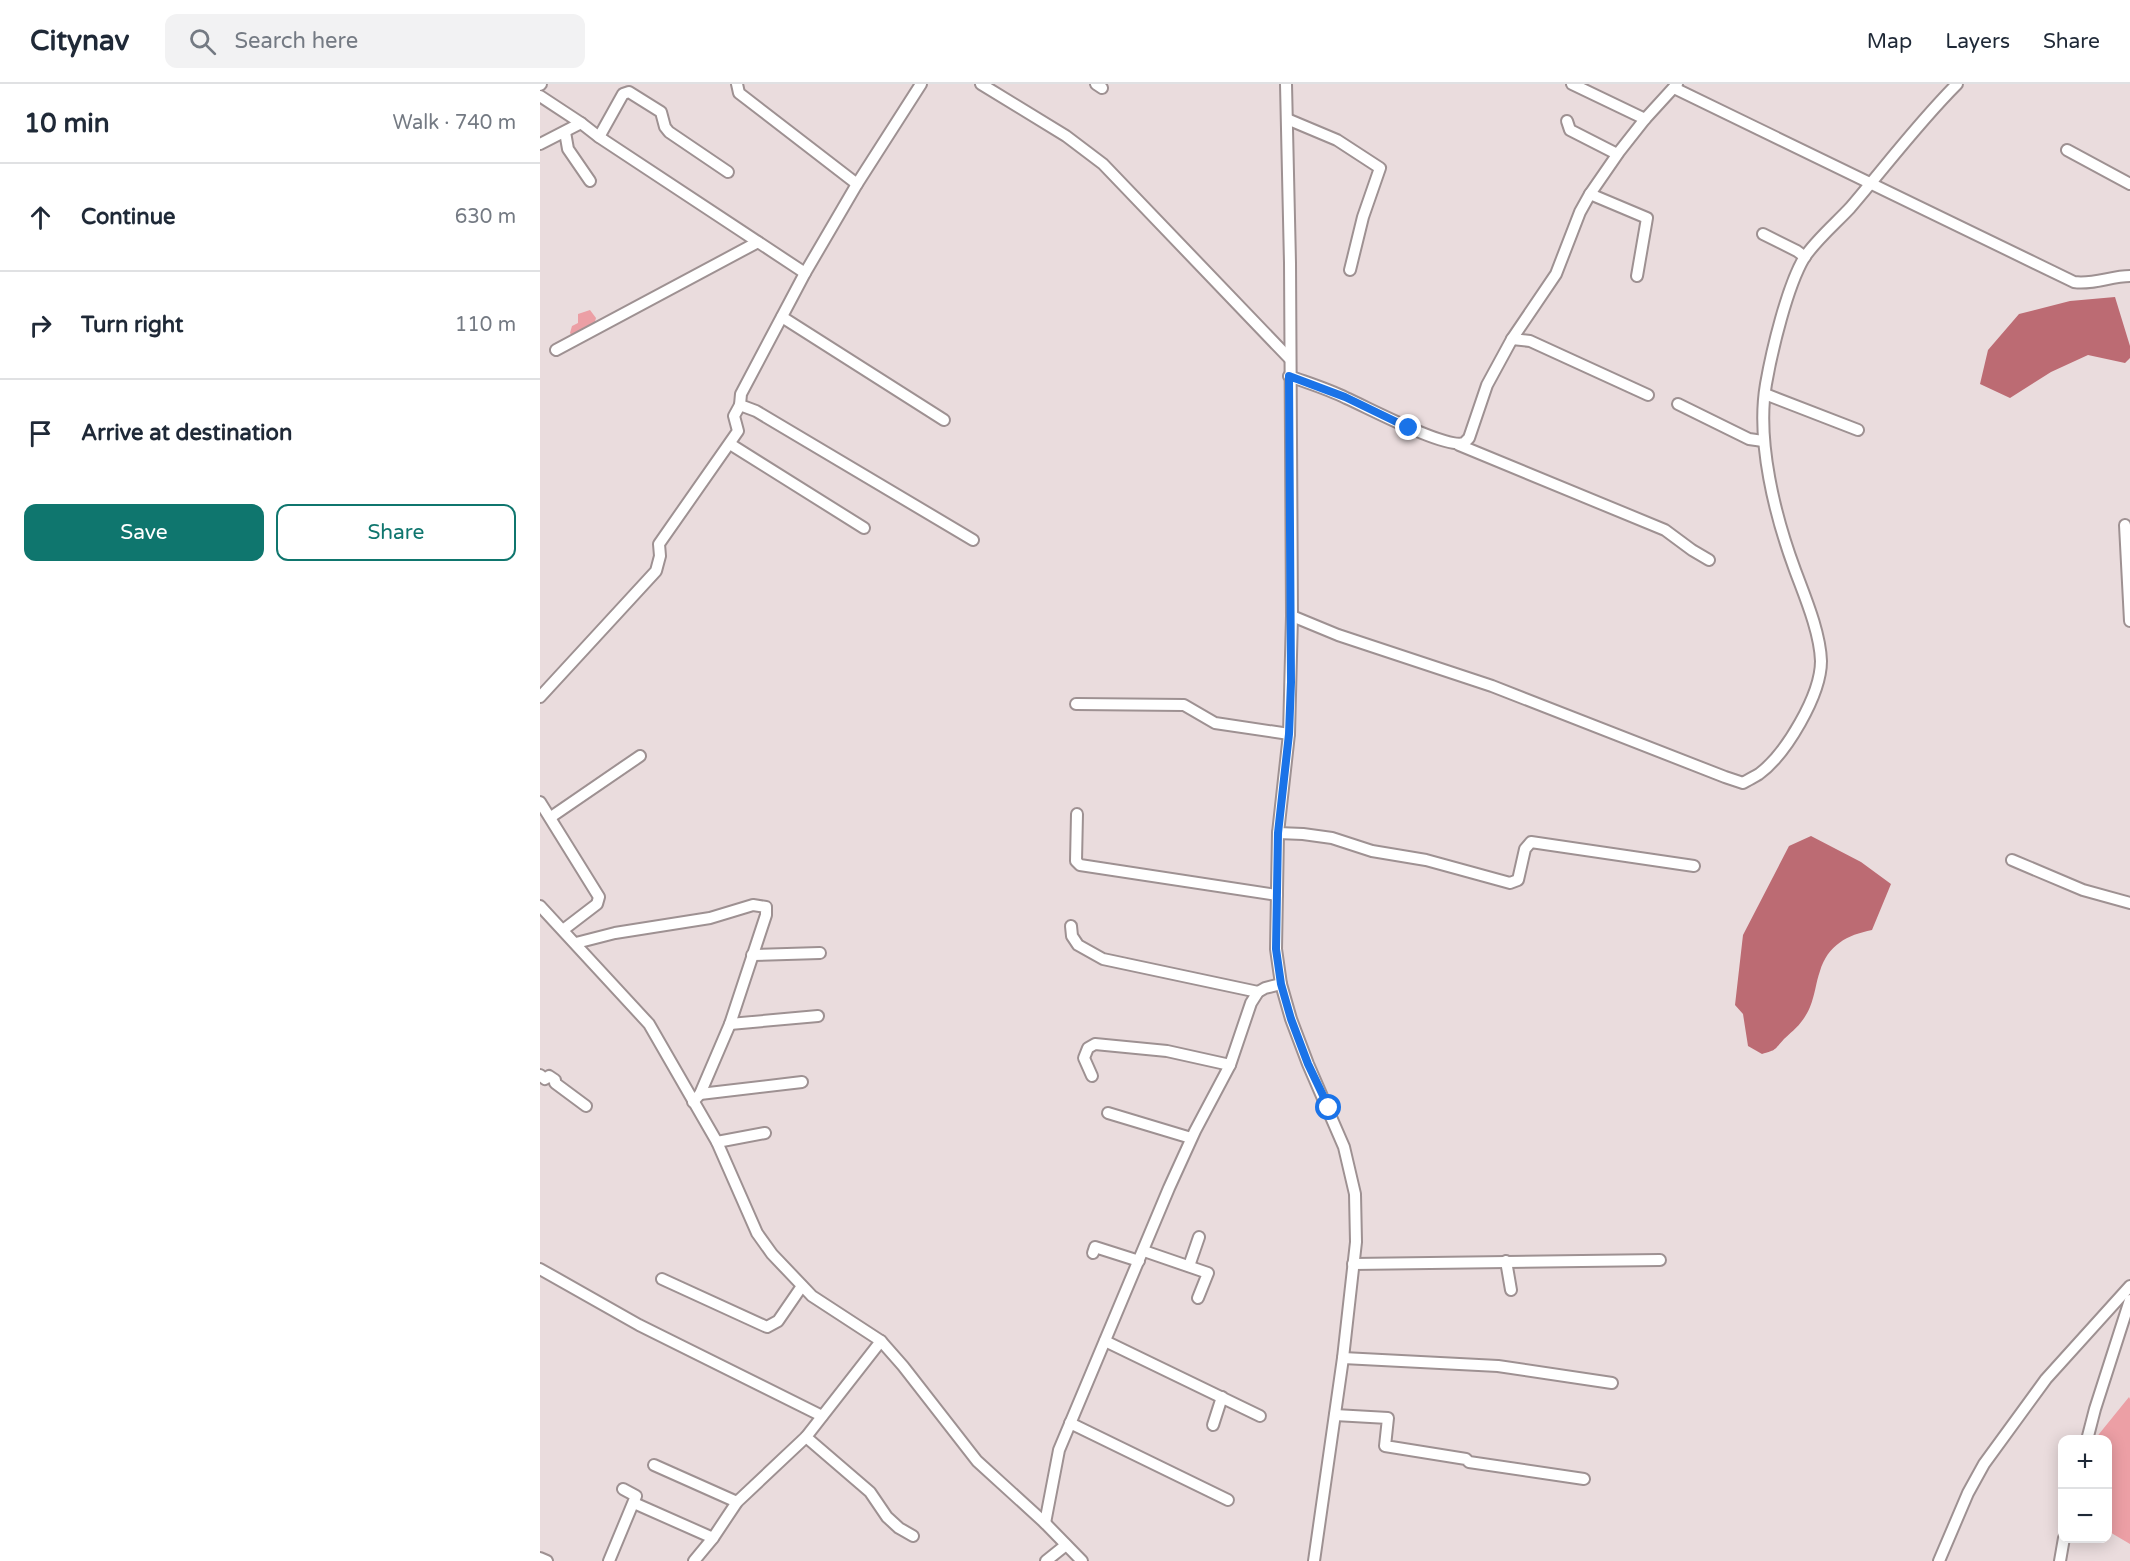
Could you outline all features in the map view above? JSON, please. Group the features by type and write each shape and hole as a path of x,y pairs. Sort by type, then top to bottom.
{"street":[{"path":"738,84 739,93 857,184"},
{"path":"540,697 656,571 660,556 659,544 738,431 734,416 740,405 741,394 805,273 857,184 921,84"},
{"path":"981,84 1066,136 1102,164 1289,358"},
{"path":"1286,84 1292,616 1289,734 1278,833 1276,949 1281,984 1291,1019 1344,1147 1355,1194 1356,1232 1343,1358 1317,1560"},
{"path":"1572,84 1645,119"},
{"path":"1292,616 1338,635 1492,686 1743,783 1760,773 1778,754 1803,718 1817,691 1821,661 1811,613 1779,519 1763,441 1765,394 1776,340 1790,290 1805,257 1926,116 1957,84"},
{"path":"1459,444 1469,438 1487,385 1512,339 1556,274 1576,222 1590,194 1617,154 1676,86 2074,282 2086,284 2130,276"},
{"path":"599,137 623,94 629,92 661,112 665,127 669,132 728,172"},
{"path":"540,96 805,273"},
{"path":"1287,119 1337,140 1380,168 1363,217 1350,270"},
{"path":"1567,121 1570,130 1617,154"},
{"path":"540,144 581,123"},
{"path":"565,132 568,149 590,181"},
{"path":"2067,150 2130,184"},
{"path":"1590,194 1647,218 1637,276"},
{"path":"1763,234 1805,257"},
{"path":"556,351 758,242"},
{"path":"782,316 944,420"},
{"path":"1512,339 1530,341 1648,395"},
{"path":"1289,376 1345,397 1409,428 1459,444 1665,530 1709,560"},
{"path":"1765,394 1858,430"},
{"path":"1678,404 1749,439 1763,441"},
{"path":"740,405 756,411 973,540"},
{"path":"730,444 864,528"},
{"path":"2125,525 2130,621"},
{"path":"1076,704 1184,705 1191,707 1206,720 1215,723 1289,734"},
{"path":"551,817 640,756"},
{"path":"540,802 600,900 592,909 563,930"},
{"path":"1077,814 1076,861 1080,865 1278,895"},
{"path":"1278,833 1332,838 1372,851 1426,860 1509,883 1518,880 1525,849 1531,842 1694,866"},
{"path":"2012,860 2083,890 2130,903"},
{"path":"576,943 615,933 710,918 753,905 766,907 766,915 730,1024 696,1098"},
{"path":"540,906 649,1024 696,1098 758,1233 772,1254 812,1296 881,1341 977,1461 1082,1561"},
{"path":"1071,926 1072,936 1078,945 1103,959 1258,992"},
{"path":"752,956 820,954"},
{"path":"1045,1524 1055,1463 1070,1423 1191,1138 1230,1065 1251,1003 1258,992 1281,984"},
{"path":"730,1024 818,1016"},
{"path":"1092,1076 1084,1058 1088,1048 1095,1044 1167,1051 1230,1065"},
{"path":"540,1075 545,1079 549,1076 555,1080 555,1083 586,1106"},
{"path":"696,1098 802,1082"},
{"path":"1108,1113 1191,1138"},
{"path":"717,1142 765,1133"},
{"path":"1189,1266 1199,1237"},
{"path":"1093,1252 1095,1247 1189,1266 1208,1273 1198,1298"},
{"path":"1353,1264 1660,1260"},
{"path":"1506,1261 1511,1290"},
{"path":"540,1269 639,1325 822,1416"},
{"path":"662,1279 767,1327 778,1321 802,1286"},
{"path":"1939,1561 1983,1464 2046,1380 2130,1286"},
{"path":"2089,1435 2130,1300"},
{"path":"700,1559 737,1502 806,1437 881,1341"},
{"path":"1105,1341 1260,1416"},
{"path":"1343,1358 1498,1366 1612,1383"},
{"path":"1213,1425 1222,1397"},
{"path":"1335,1415 1388,1418 1384,1446 1466,1459 1469,1462 1584,1479"},
{"path":"1070,1423 1228,1500"},
{"path":"806,1437 870,1492 887,1517 899,1528 913,1536"},
{"path":"654,1465 737,1502"},
{"path":"609,1561 636,1496 623,1489"},
{"path":"634,1503 712,1538"},
{"path":"2060,1561 2063,1543"},
{"path":"1046,1561 1066,1545"},
{"path":"540,1558 547,1561"}],"shaded area":[{"path":"2115,297 2130,346 2130,358 2125,363 2088,355 2051,372 2010,398 1980,384 1988,350 2019,314 2070,301"},
{"path":"590,310 596,318 594,325 572,336 570,333 572,326 578,323 578,314"},
{"path":"1811,836 1861,862 1891,884 1872,930 1847,938 1833,948 1824,962 1805,1017 1775,1049 1762,1054 1748,1046 1743,1014 1735,1005 1743,935 1789,846"},
{"path":"2129,1397 2130,1544 2112,1533 2112,1435 2098,1435"}],"route":[{"path":"1329,1108 1308,1064 1291,1019 1281,984 1276,949 1278,833 1289,734 1291,682 1289,376 1345,397 1409,428"}]}
